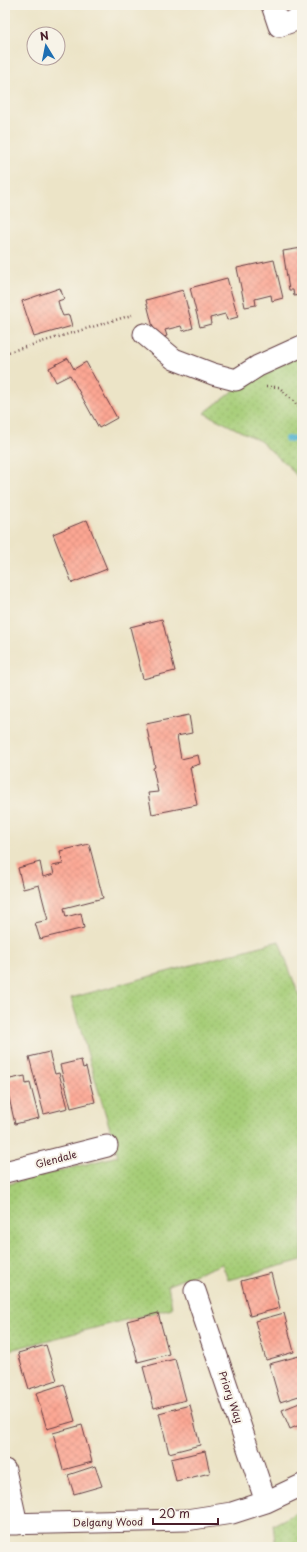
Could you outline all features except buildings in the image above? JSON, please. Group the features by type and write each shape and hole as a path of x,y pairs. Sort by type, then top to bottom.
{"street":[{"path":"272,5 279,26 302,18"},
{"path":"144,334 174,359 213,374 236,380 258,366 302,346"},
{"name":"Glendale","path":"5,1172 107,1146"},
{"name":"Priory Way","path":"195,1291 266,1502"},
{"path":"5,1470 11,1524"},
{"name":"Delgany Wood","path":"11,1524 186,1520 232,1513 266,1502 302,1485"}],"path":[{"path":"5,353 132,315 144,334"},
{"path":"236,380 242,387 253,389 279,387 302,410"}],"green space":[{"path":"302,355 302,482 288,466 260,441 204,413 250,378"},
{"path":"279,941 302,1004 302,1260 228,1280 222,1264 168,1285 172,1308 10,1350 5,1337 5,1185 118,1156 71,998"},
{"path":"302,1510 302,1547 276,1547 273,1525"}],"waterway":[{"path":"287,439 302,439"}]}
